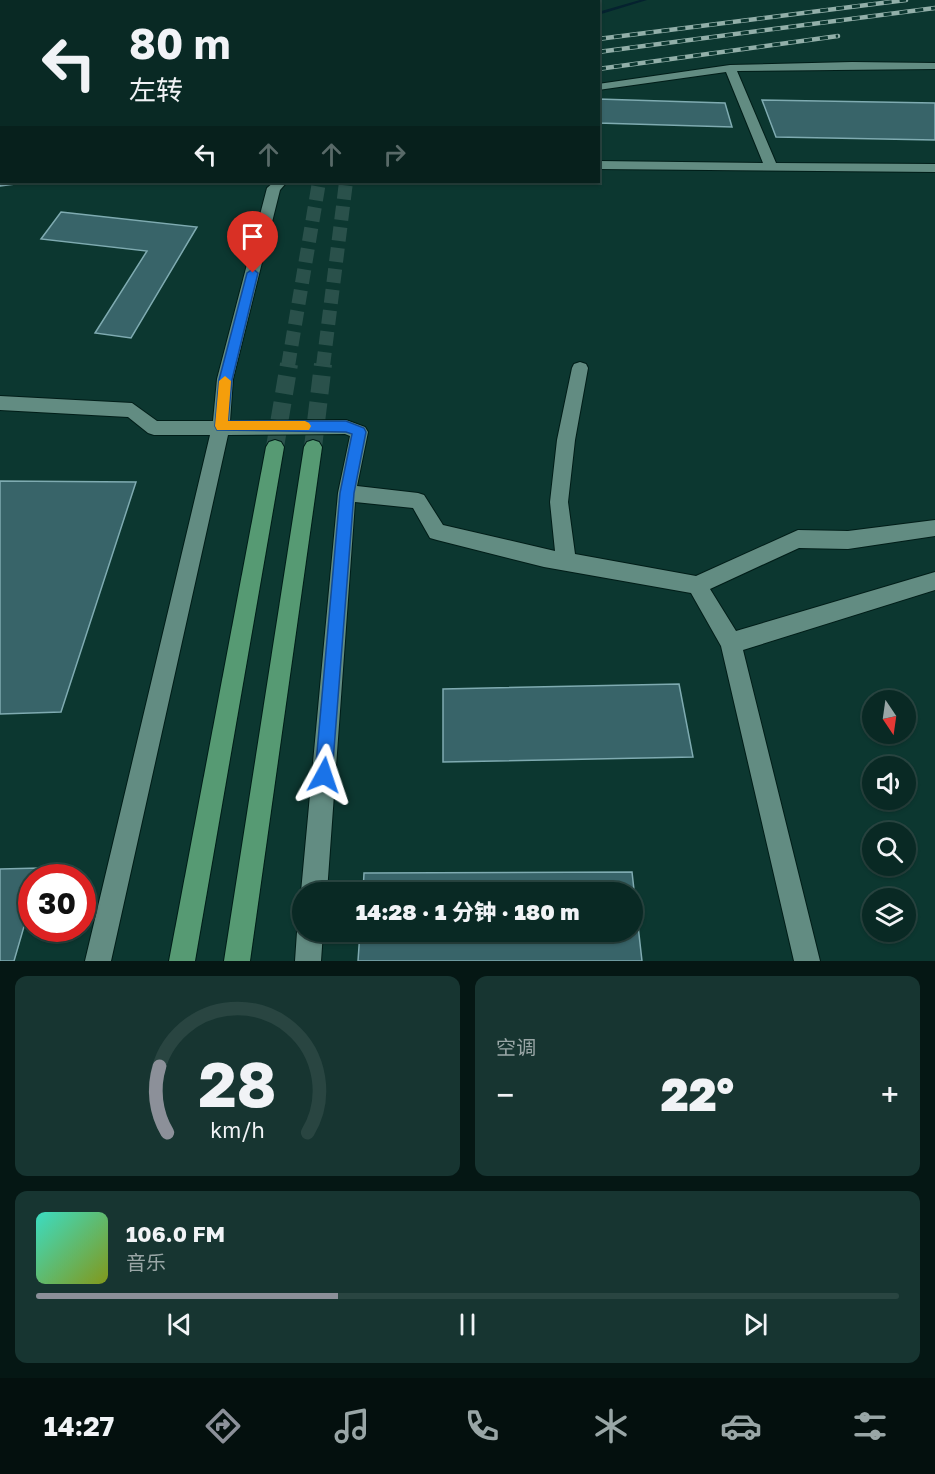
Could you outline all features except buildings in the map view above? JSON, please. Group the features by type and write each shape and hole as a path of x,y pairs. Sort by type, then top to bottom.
{"main road":[{"path":"182,961 276,447"},
{"path":"237,961 313,447"}],"street":[{"path":"600,87 730,68 852,65 935,66"},
{"path":"730,68 771,166"},
{"path":"600,165 935,168"},
{"path":"99,961 221,426 225,380 274,188 280,183"},
{"path":"566,562 559,502 566,440 580,368"},
{"path":"0,403 132,410 154,428 346,427 359,432 347,493 315,882"},
{"path":"347,493 418,501 437,532 566,562 697,585 798,539 848,540 935,528"},
{"path":"731,643 935,581"},
{"path":"697,585 731,643 807,961"},
{"path":"308,961 309,942"}],"waterway":[{"path":"600,13 645,0"}],"tunnel":[{"path":"288,366 319,183"},
{"path":"323,366 346,183"},
{"path":"275,447 289,364"},
{"path":"313,447 323,364"}],"railway":[{"path":"600,39 906,0"},
{"path":"600,52 935,8"},
{"path":"600,69 838,36"}],"slow traffic":[{"path":"225,381 221,426 305,426"}],"route":[{"path":"253,273 225,380 221,426 346,427 359,432 347,493 324,775"}]}
